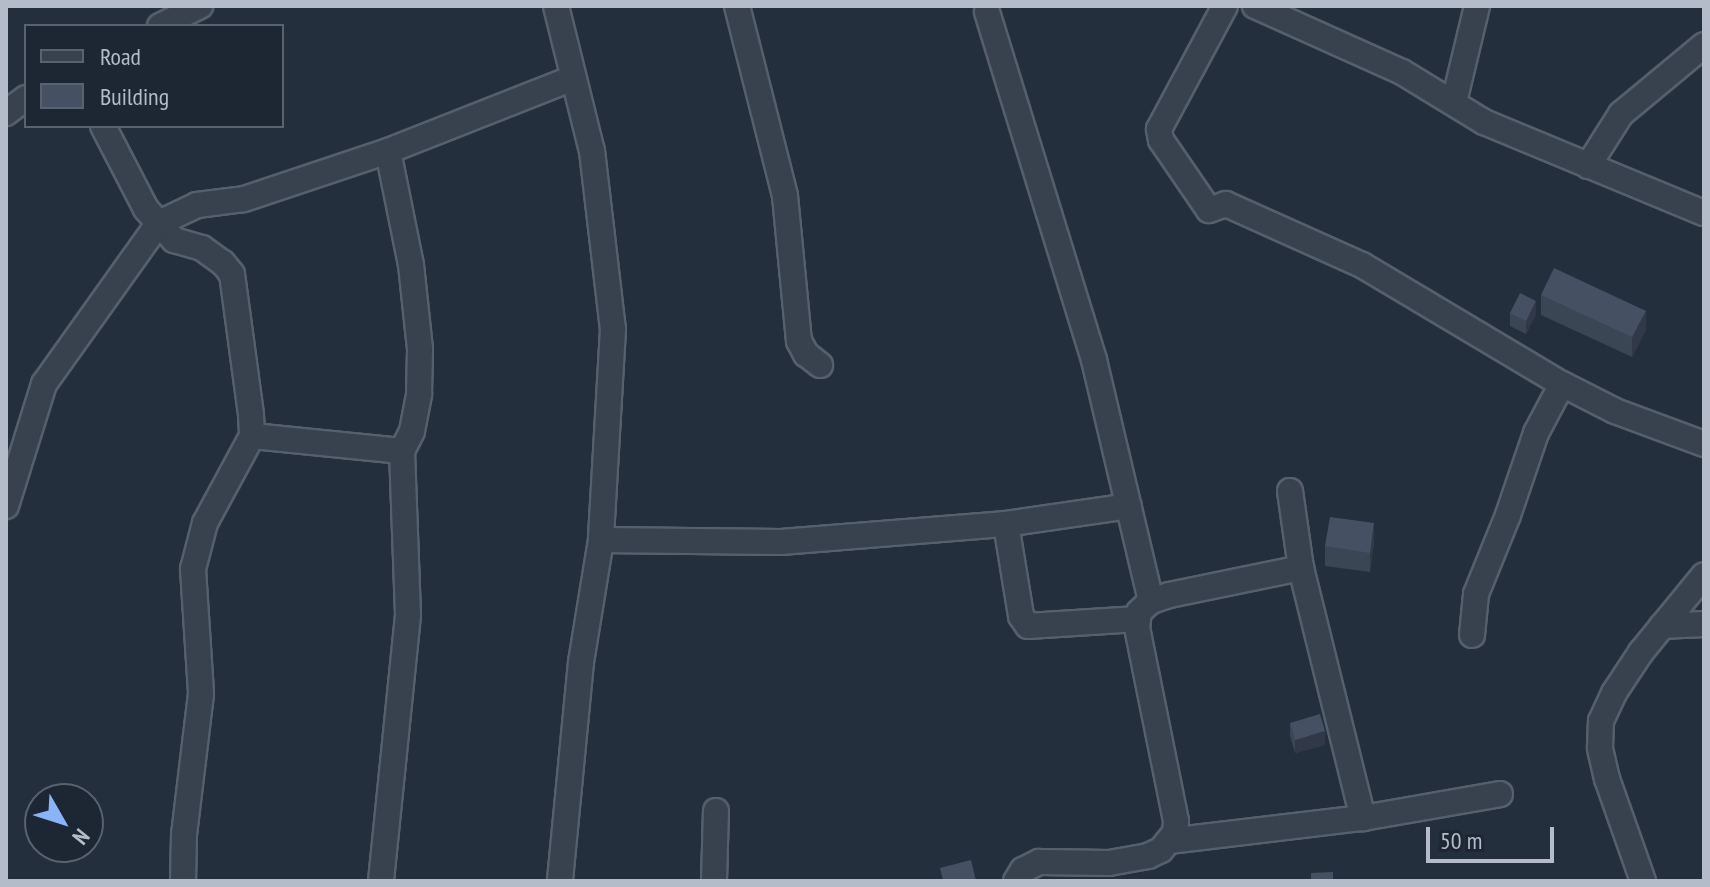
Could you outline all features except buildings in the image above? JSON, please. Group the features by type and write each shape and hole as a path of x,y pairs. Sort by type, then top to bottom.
{"street":[{"path":"164,24 200,6"},
{"path":"556,6 592,151 613,329 601,540 581,662 560,881"},
{"path":"737,6 785,196 799,341 806,354 820,365"},
{"path":"1225,6 1159,129 1161,140 1209,210 1226,204 1362,265 1562,384 1615,411 1704,444"},
{"path":"1255,6 1402,72 1484,122 1704,213"},
{"path":"1454,102 1477,6"},
{"path":"987,12 1094,360 1129,506 1176,821 1169,841"},
{"path":"1588,166 1621,114 1704,45"},
{"path":"6,506 44,384 159,223 197,205 244,199 388,151 573,78"},
{"path":"6,113 24,100"},
{"path":"104,128 131,184 159,223 174,240 202,248 223,263 232,274 252,436 205,523 193,569 201,694 184,835 183,881"},
{"path":"381,881 408,615 402,451 412,431 419,394 420,349 411,265 388,151"},
{"path":"1472,635 1476,594 1536,433 1562,384"},
{"path":"252,436 402,451"},
{"path":"1290,491 1301,568 1363,818"},
{"path":"601,540 797,542 1006,524 1129,506"},
{"path":"1006,524 1021,616 1028,626 1144,610 1301,568"},
{"path":"1643,881 1607,779 1600,748 1601,721 1614,693 1662,626 1704,575"},
{"path":"1662,626 1704,624"},
{"path":"1016,881 1030,864 1109,863 1148,856 1169,841 1363,818 1500,794"},
{"path":"714,881 716,811"}]}
